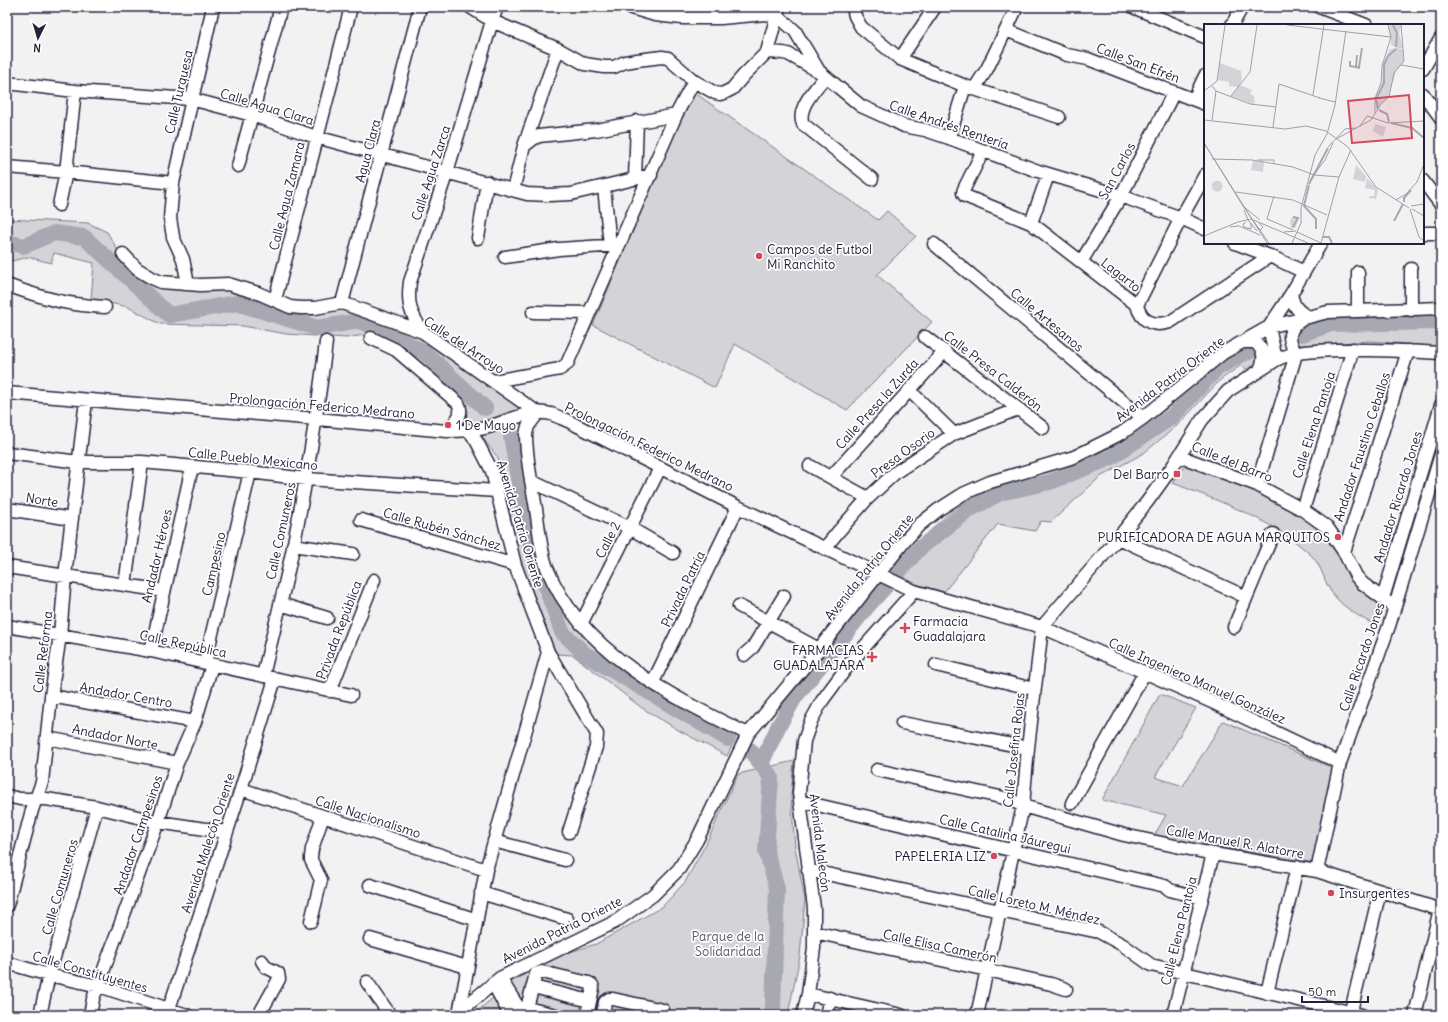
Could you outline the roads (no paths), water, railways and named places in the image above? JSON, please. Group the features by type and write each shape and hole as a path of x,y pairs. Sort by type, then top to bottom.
{"street":[{"name":"Calle Turquesa","path":"188,284 183,259 173,237 170,218 173,184 213,7"},
{"path":"238,166 281,7"},
{"name":"Calle Agua Zamara","path":"276,300 350,7"},
{"name":"Agua Clara","path":"342,303 420,7"},
{"path":"470,7 492,21 558,49 585,64 614,67 626,62 637,60 662,57 668,58 694,81 715,93 724,93 732,89 768,52 778,12"},
{"name":"Calle Agua Zarca","path":"423,332 414,319 410,309 408,299 410,282 447,172 497,7"},
{"path":"628,7 655,15 682,18 721,18 778,12"},
{"path":"853,7 855,16 861,27 900,59 969,88 1059,117"},
{"path":"900,59 935,7"},
{"path":"949,138 969,88 987,69 1017,7"},
{"path":"1133,7 1204,37"},
{"path":"1233,24 1242,7"},
{"path":"1320,7 1363,24"},
{"path":"778,12 795,31 823,75 803,108 801,115 803,124 872,179"},
{"name":"Calle San Efrén","path":"1006,30 1067,55 1083,58 1200,102"},
{"path":"1424,65 1428,49 1441,38"},
{"path":"513,190 524,146 558,49"},
{"name":"Calle Andrés Rentería","path":"768,52 788,54 823,75 853,100 868,110 904,126 925,130 1048,174 1120,196 1181,218 1204,229"},
{"path":"494,381 563,368 567,364 589,313 614,245 651,174 676,115 694,81"},
{"path":"1200,102 1204,81"},
{"name":"Calle Agua Clara","path":"7,83 75,91 191,99 252,115 316,137 528,194 571,194 604,187 651,174"},
{"path":"59,205 66,172 75,91"},
{"name":"San Carlos","path":"1081,262 1120,196 1174,92"},
{"path":"1424,95 1441,118"},
{"path":"524,146 539,136 596,130 637,121 676,115"},
{"path":"635,179 637,121"},
{"name":"Lagarto","path":"983,151 964,189 963,193 965,196 1031,223 1137,305 1181,218 1204,177"},
{"path":"7,168 66,172 173,184"},
{"path":"1031,223 1048,174"},
{"path":"478,238 487,182"},
{"path":"1424,182 1441,205"},
{"path":"604,187 614,245"},
{"path":"1424,233 1441,233"},
{"name":"Calle Artesanos","path":"934,244 1143,418"},
{"path":"1239,244 1270,256 1304,272"},
{"path":"1279,358 1274,322 1320,244"},
{"path":"505,258 559,249 614,245"},
{"path":"122,254 134,266 152,278 166,283 228,284 244,288 290,306 301,308 315,308 342,303"},
{"path":"1137,305 1143,318 1153,324 1161,325 1170,322 1270,256"},
{"path":"1411,269 1411,310"},
{"path":"1358,272 1358,311"},
{"path":"7,285 33,295 59,302 78,305 105,306"},
{"path":"1291,294 1295,307 1300,313 1309,316"},
{"name":"Calle del Arroyo","path":"342,303 423,332 538,413"},
{"name":"Avenida Patria Oriente","path":"459,1013 497,980 615,922 654,895 679,869 697,840 748,734 883,576 919,525 938,510 963,494 990,482 1074,457 1122,433 1143,418 1223,353 1274,322 1328,312 1441,308"},
{"path":"532,312 589,313"},
{"path":"1257,485 1296,354 1290,341 1290,331 1296,324 1309,316"},
{"name":"Calle Presa Calderón","path":"925,336 1043,428"},
{"path":"371,338 396,350 458,403 460,407 460,415 447,431"},
{"name":"Calle Comuneros","path":"263,676 280,604 306,479 317,419 326,342"},
{"path":"1243,342 1254,342 1262,351 1264,359 1260,370"},
{"path":"1042,627 1147,502 1202,420 1228,391 1279,358 1296,354 1314,351 1353,349 1441,353"},
{"name":"Calle Elena Pantoja","path":"1302,510 1353,349"},
{"name":"Calle Presa la Zurda","path":"831,477 945,351"},
{"name":"Andador Faustino Ceballos","path":"1344,552 1408,351"},
{"path":"909,390 954,434"},
{"name":"Prolongación Federico Medrano","path":"7,393 447,431 486,428 517,417 538,413 551,414 568,421 738,507 910,589 1042,627"},
{"name":"Calle Reforma","path":"7,904 42,782 86,400"},
{"name":"Andador Ricardo Jones","path":"1382,598 1441,405"},
{"name":"Presa Osorio","path":"825,548 868,498 896,472 954,434 1018,409"},
{"path":"538,413 528,426 526,434 539,535 547,567 553,580 581,624 624,664 684,702 748,734"},
{"name":"Avenida Patria Oriente","path":"469,430 492,471 515,565 548,652 596,730 598,738 569,832"},
{"name":"Calle Pueblo Mexicano","path":"7,453 79,462 142,462 306,479 497,492"},
{"name":"Calle Ricardo Jones","path":"1317,871 1340,763 1394,607 1441,454"},
{"name":"Calle del Barro","path":"1179,456 1257,485 1302,510 1327,527 1344,552 1356,576 1362,583 1394,607"},
{"path":"125,585 142,462"},
{"path":"810,466 868,498"},
{"name":"Andador Héroes","path":"151,651 192,467"},
{"name":"Calle 2","path":"581,624 660,468"},
{"name":"Campesino","path":"209,664 250,472"},
{"path":"531,481 630,528 673,553"},
{"name":"Privada Patria","path":"653,682 738,507"},
{"name":"Norte","path":"7,509 72,519"},
{"name":"Calle Rubén Sánchez","path":"361,520 515,565"},
{"path":"1234,627 1273,534"},
{"path":"1118,538 1246,597"},
{"path":"293,544 353,554"},
{"path":"7,567 164,591"},
{"name":"Privada República","path":"330,690 374,580"},
{"name":"Avenida Malecón","path":"803,1015 808,994 814,948 814,908 799,793 804,741 811,721 822,701 850,663 910,589"},
{"path":"744,655 753,647 784,596"},
{"path":"280,604 327,618"},
{"path":"739,606 819,650"},
{"name":"Calle República","path":"7,626 151,651 351,695"},
{"name":"Calle Ingeniero Manuel González","path":"1042,627 1214,703 1340,763"},
{"name":"Calle Josefina Rojas","path":"977,1015 1023,806 1034,689 1042,627"},
{"name":"Avenida Patria Oriente","path":"459,1013 486,870 548,652"},
{"name":"Andador Campesinos","path":"90,1015 93,999 158,822 177,763 195,722 209,664"},
{"path":"936,665 1034,689"},
{"path":"1072,803 1145,672"},
{"name":"Avenida Malecón Oriente","path":"168,1012 241,789 275,679"},
{"name":"Andador Centro","path":"51,696 195,722"},
{"path":"902,723 1028,748"},
{"name":"Andador Norte","path":"47,738 177,763"},
{"name":"Calle Manuel R. Alatorre","path":"877,770 1009,799 1023,806 1124,835 1213,854 1317,871 1441,910"},
{"name":"Calle Nacionalismo","path":"241,789 486,870"},
{"path":"7,796 20,799 46,799 97,807 158,822 226,832"},
{"name":"Calle Catalina Jáuregui","path":"800,801 1165,886 1170,890 1202,898"},
{"name":"Calle Comuneros","path":"40,1015 49,975 97,807"},
{"path":"311,920 320,880 311,857 322,816"},
{"path":"494,841 565,860"},
{"name":"Calle Elena Pantoja","path":"1173,1015 1213,854"},
{"path":"1267,993 1297,868"},
{"name":"Calle Loreto M. Méndez","path":"808,870 1099,932 1123,945 1151,965 1354,1014"},
{"path":"370,885 477,920"},
{"path":"1354,1014 1380,890"},
{"path":"481,893 567,919"},
{"path":"1415,1015 1441,910"},
{"name":"Calle Elisa Camerón","path":"814,932 1051,984 1063,988"},
{"path":"370,938 467,967"},
{"path":"259,1015 279,976 278,973 266,967 262,961"},
{"name":"Calle Constituyentes","path":"7,963 49,975 98,986 168,1012 187,1015"},
{"path":"525,1013 536,974 542,972 592,985 593,988 587,1015"},
{"path":"497,980 511,1009 525,1013 556,1015"},
{"path":"367,982 390,1015"},
{"path":"533,987 590,1001"},
{"path":"808,994 900,1015"},
{"path":"826,1015 830,998"},
{"path":"603,1015 605,1002 609,999 663,1010"}],"waterway":[{"path":"7,242 24,246 54,233 84,237 169,315 237,303 317,328 360,321 424,352 485,408"},
{"path":"1302,334 1331,324 1441,322"},
{"path":"761,764 778,727 795,697 867,607 920,548 969,510 1000,493 1050,482 1110,458 1173,416 1216,369 1240,355 1249,352"},
{"path":"511,435 527,533 562,632 585,654 728,739"},
{"path":"750,750 771,777 766,851 777,888 773,1009 770,1015"}],"place":[{"name":"Campos de Futbol Mi Ranchito","path":"759,256"},
{"name":"1 De Mayo","path":"448,425"},
{"name":"Del Barro","path":"1177,474"},
{"name":"PURIFICADORA DE AGUA MARQUITOS","path":"1338,537"},
{"name":"Farmacia Guadalajara","path":"905,628"},
{"name":"FARMACIAS GUADALAJARA","path":"872,657"},
{"name":"PAPELERIA LIZ","path":"994,856"},
{"name":"Insurgentes","path":"1331,893"}],"park label":[{"name":"Parque de la Solidaridad","path":"728,944"}]}
